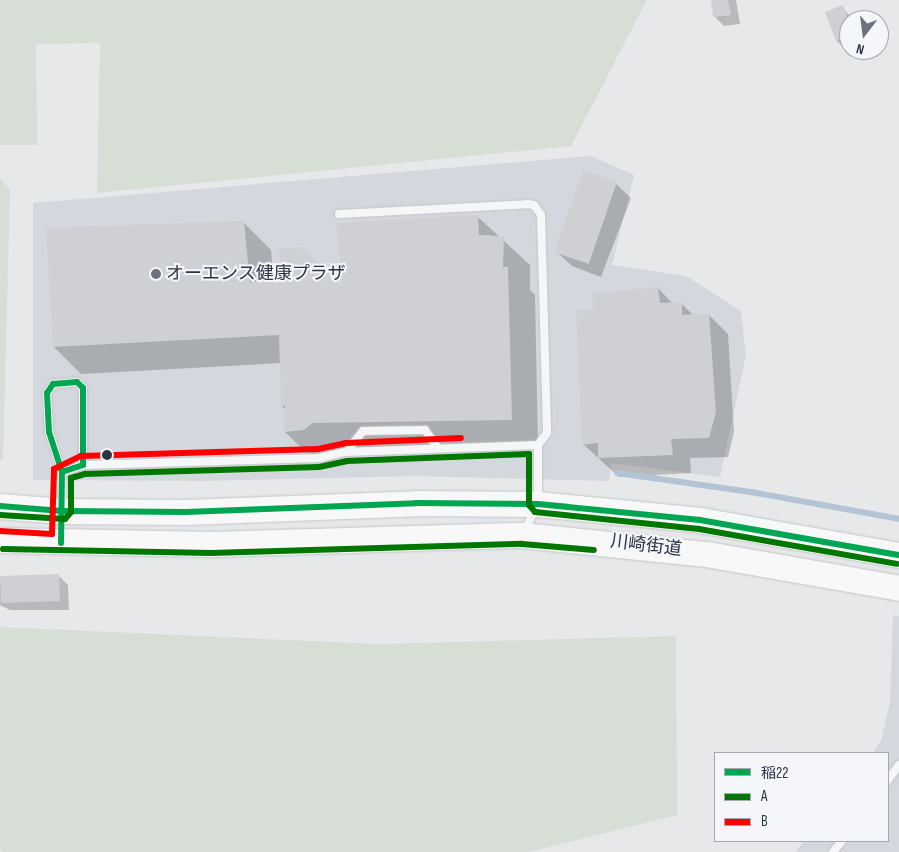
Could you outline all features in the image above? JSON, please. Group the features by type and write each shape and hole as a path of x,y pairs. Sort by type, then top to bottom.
{"main road":[{"name":"川崎街道","path":"0,506 62,511 280,510 452,502 538,504 700,520 899,555"},
{"path":"62,511 62,543"},
{"name":"川崎街道","path":"0,540 62,543 211,544 522,535 707,554 899,588"}],"lane":[{"path":"339,214 527,204 538,210 541,215 547,433 538,445 538,504 522,535"},
{"path":"62,511 62,472 49,432 47,393 53,384 77,382 83,388 83,465"},
{"path":"346,452 363,432 425,430 438,447"},
{"path":"62,472 83,465 319,458 346,452 438,447 538,445"},
{"path":"889,779 899,765"},
{"path":"833,852 841,842"}],"shaded area":[{"path":"0,0 647,0 571,146 97,193 100,43 36,44 37,145 0,145"},
{"path":"590,156 634,175 612,265 686,276 741,311 746,355 720,477 611,463 609,481 414,476 203,481 33,480 33,203"},
{"path":"0,178 10,190 3,460 0,460"},
{"path":"893,615 899,616 899,852 795,852 803,842 889,842 889,752 874,752 881,741 890,702"},
{"path":"0,627 379,644 676,636 677,815 529,852 3,852 0,848"}],"building":[{"path":"711,0 728,0 731,15 713,17"},
{"path":"843,5 845,10 839,10 839,40 836,41 825,12"},
{"path":"583,170 617,182 589,264 555,252"},
{"path":"478,215 479,235 504,236 503,267 508,267 512,420 312,423 304,430 284,432 285,406 281,406 279,335 53,347 46,228 244,221 250,283 280,273 279,249 301,247 343,288 336,223"},
{"path":"658,287 660,303 682,302 682,315 709,313 716,412 709,438 671,439 673,455 598,458 598,443 582,445 576,310 593,310 592,293"},
{"path":"59,574 60,601 1,603 0,576"}],"waterway":[{"path":"617,473 751,492 899,519"}],"transit line":[{"name":"稲22","path":"77,382 83,388 83,465 62,472 49,432 47,393 53,384 77,382"},
{"name":"B","path":"0,531 52,534 54,469 81,456 318,449 346,443 461,438"},
{"name":"A","path":"0,515 65,519 71,512 71,478 85,474 319,467 347,461 529,454 529,505 535,512 699,529 897,564"},
{"name":"稲22","path":"61,543 62,472"},
{"name":"稲22","path":"0,506 62,511 186,512 416,503 538,504 700,520 899,555"},
{"name":"A","path":"3,549 211,553 522,544 594,550"}],"place":[{"name":"オーエンス健康プラザ","path":"156,274"}]}
